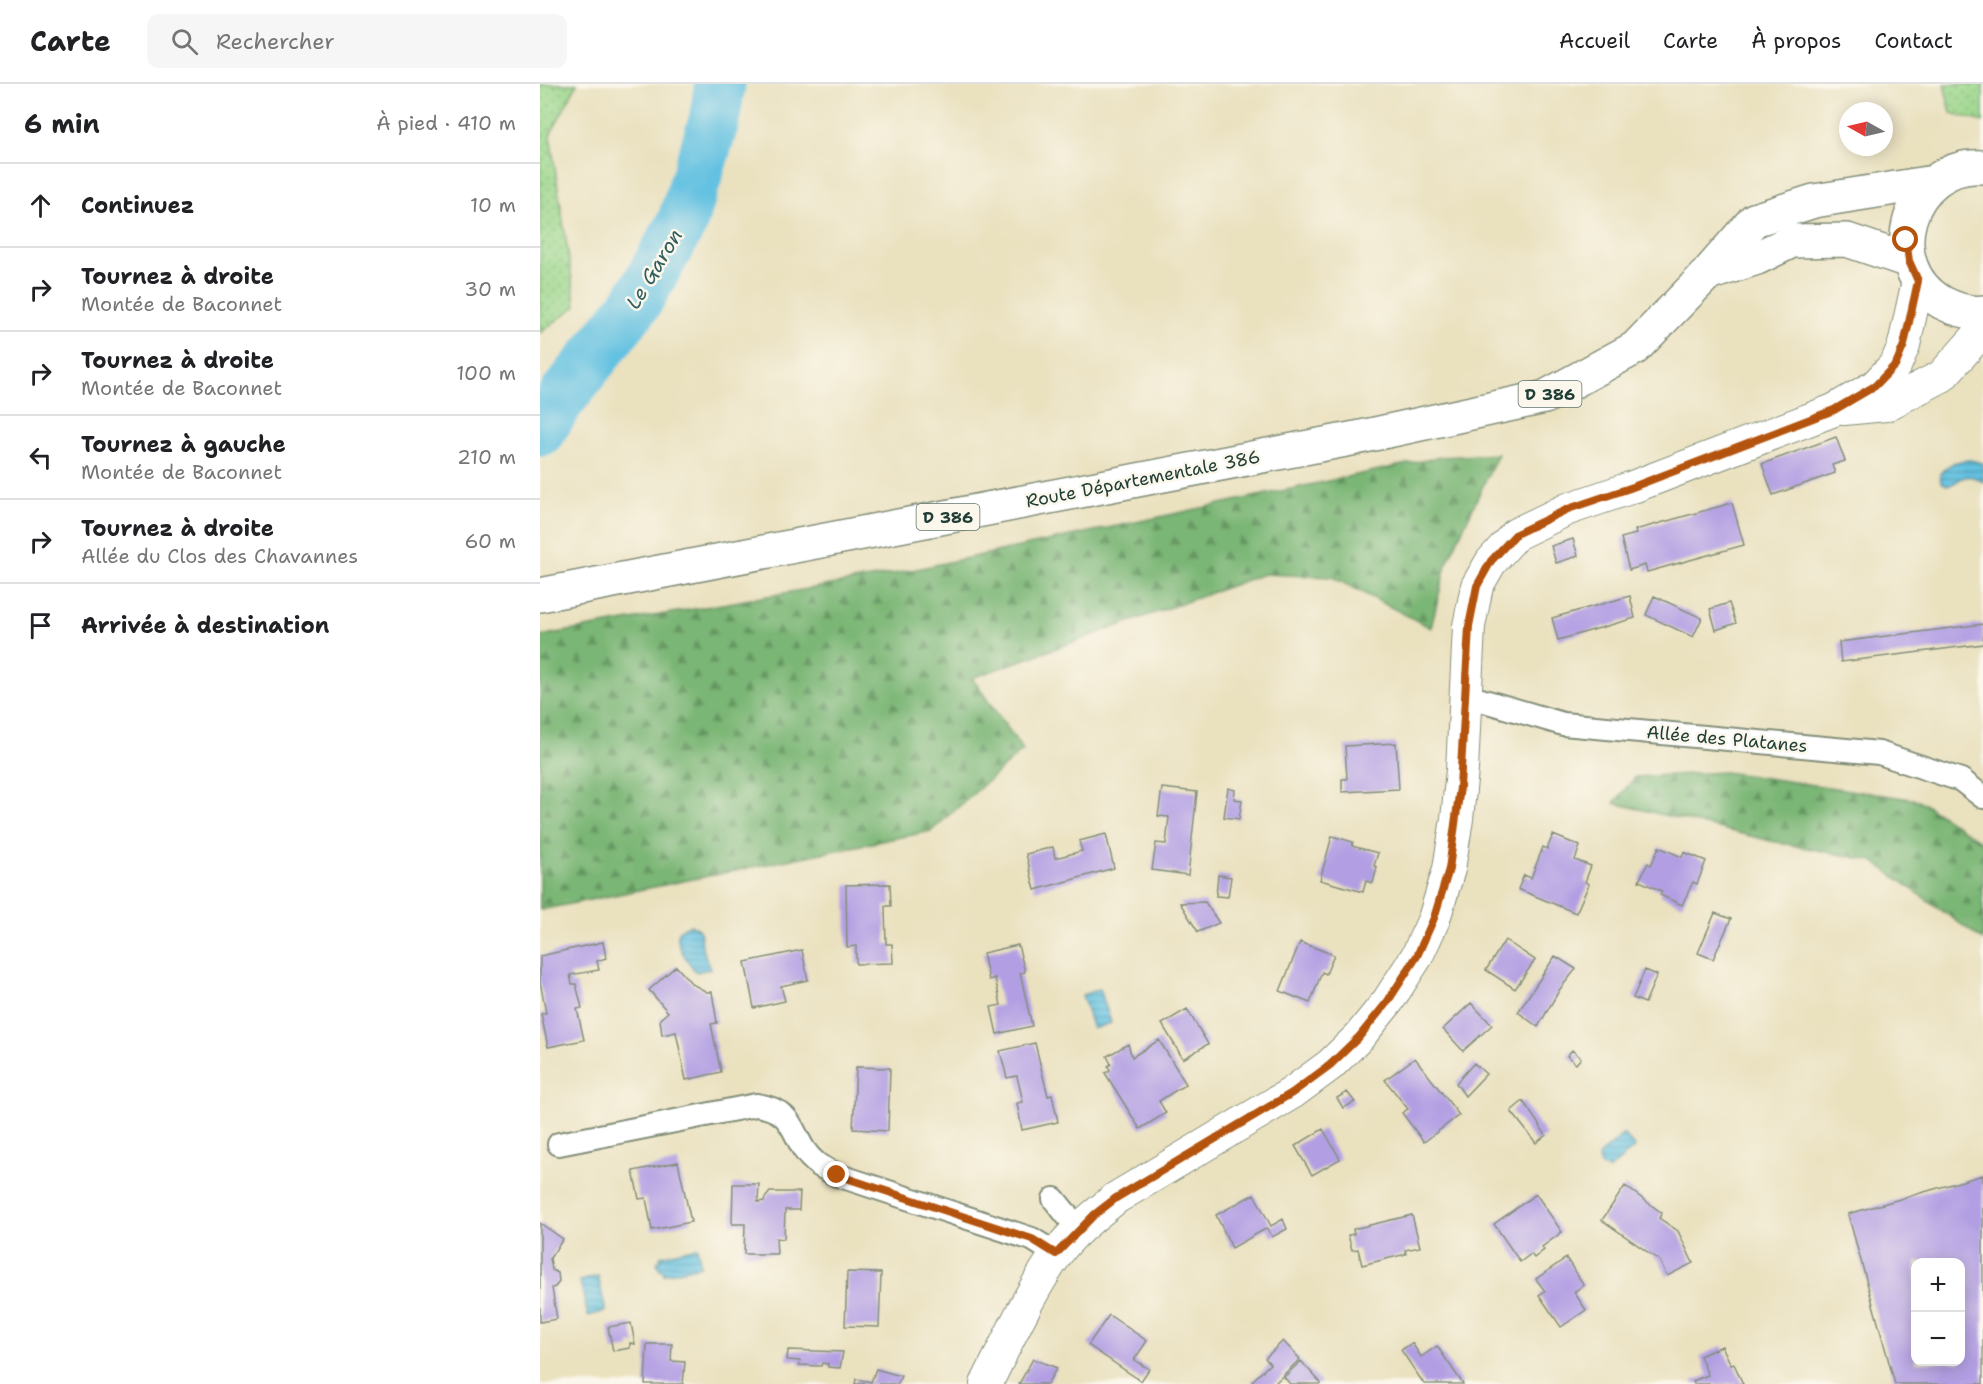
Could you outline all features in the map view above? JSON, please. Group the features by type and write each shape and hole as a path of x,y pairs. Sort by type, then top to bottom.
{"main road":[{"path":"1983,167 1956,170 1934,182 1919,198 1909,218 1906,240 1914,271 1934,298 1954,309 1983,312"},
{"name":"Route Départementale 386","path":"540,595 1344,440 1545,397 1635,348 1706,275 1754,220 1814,201 1934,182"},
{"name":"Route Départementale 386","path":"1706,275 1756,258 1792,242 1847,240 1914,271"}],"street":[{"path":"986,1384 1056,1254 1079,1230 1116,1198 1292,1093 1330,1065 1359,1037 1388,1001 1417,956 1434,918 1449,869 1461,779 1469,626 1477,586 1491,561 1516,534 1568,509 1630,488 1834,410 1875,386 1896,364 1904,345 1914,271"},
{"path":"1834,410 1886,405 1942,376 1983,330"},
{"name":"Allée des Platanes","path":"1464,695 1563,724 1879,753 1960,780 1983,797"},
{"path":"559,1144 756,1105 769,1107 787,1117 804,1149 816,1163 837,1175 1032,1239 1056,1254"},
{"path":"1054,1199 1079,1230"}],"green space":[{"path":"540,84 577,84 550,135 576,306 540,333"},
{"path":"1944,84 1983,84 1983,122 1951,113"},
{"path":"1498,454 1446,565 1431,628 1332,577 1264,574 972,678 1023,750 931,831 540,910 540,636 893,574 1440,457"},
{"path":"1725,772 1918,800 1983,843 1983,940 1873,861 1771,841 1614,803 1635,777"}],"water":[{"path":"1970,460 1983,463 1983,482 1968,477 1951,485 1941,482 1940,474 1946,467"},
{"path":"691,925 699,930 710,969 696,972 683,954 678,939 679,933 683,928"},
{"path":"1100,989 1111,1023 1093,1029 1082,995"},
{"path":"1623,1134 1635,1147 1610,1169 1604,1168 1600,1165 1599,1156"},
{"path":"697,1247 701,1266 664,1274 663,1270 659,1269 657,1262 661,1260 660,1256"},
{"path":"598,1276 606,1311 588,1316 580,1281"}],"building":[{"path":"1836,437 1845,461 1832,465 1835,473 1773,495 1762,464"},
{"path":"1732,503 1744,545 1647,572 1645,565 1629,570 1621,538 1636,534 1635,530"},
{"path":"1573,539 1578,556 1556,563 1551,546"},
{"path":"1630,596 1635,618 1558,640 1552,618"},
{"path":"1654,596 1702,618 1693,637 1646,615"},
{"path":"1729,603 1736,623 1716,630 1710,609"},
{"path":"1983,624 1983,644 1841,662 1839,642"},
{"path":"1396,743 1399,789 1342,792 1342,779 1347,779 1345,746"},
{"path":"1162,788 1197,792 1188,875 1152,870 1156,843 1166,844 1169,817 1158,816"},
{"path":"1228,788 1235,790 1234,799 1242,800 1239,819 1224,817"},
{"path":"1106,834 1114,868 1035,890 1026,854 1053,847 1055,858 1082,851 1079,841"},
{"path":"1553,835 1580,846 1575,860 1591,866 1585,882 1589,884 1576,913 1518,889 1524,875 1531,878 1543,847 1547,849"},
{"path":"1332,836 1353,842 1352,846 1378,853 1374,866 1377,867 1373,883 1366,881 1363,892 1320,880"},
{"path":"1659,847 1682,857 1684,852 1706,861 1697,884 1693,882 1682,905 1660,895 1662,891 1639,881 1648,863 1651,865"},
{"path":"1218,875 1231,877 1228,897 1216,896"},
{"path":"890,884 891,906 885,906 886,944 892,944 893,963 856,964 856,946 847,947 846,885"},
{"path":"1205,902 1219,923 1198,932 1180,903"},
{"path":"1715,913 1731,919 1713,959 1698,953"},
{"path":"1505,940 1535,960 1515,989 1486,970"},
{"path":"603,942 606,958 597,961 599,970 570,975 572,984 576,984 582,1008 577,1009 584,1040 548,1047 541,1014 546,1013 540,982 540,956"},
{"path":"1300,942 1334,955 1326,974 1322,972 1310,1003 1280,991"},
{"path":"1018,945 1025,972 1020,973 1032,1026 997,1034 991,1007 1001,1005 995,978 989,980 983,953"},
{"path":"802,950 808,980 781,986 785,1001 754,1008 745,962"},
{"path":"1555,956 1576,969 1560,989 1538,1027 1518,1012"},
{"path":"676,966 692,984 707,992 712,992 717,1023 711,1024 721,1072 686,1080 676,1032 662,1035 660,1019 668,1012 649,990"},
{"path":"1645,970 1657,975 1645,1003 1633,998"},
{"path":"1471,1003 1492,1025 1463,1051 1443,1029"},
{"path":"1187,1009 1208,1044 1183,1059 1162,1024"},
{"path":"1159,1040 1186,1084 1159,1101 1166,1113 1140,1129 1105,1073 1110,1070 1108,1066 1111,1064 1107,1056 1128,1044 1132,1057"},
{"path":"1035,1043 1048,1096 1052,1095 1058,1122 1022,1130 1017,1103 1023,1102 1017,1076 1007,1078 1000,1051"},
{"path":"1572,1050 1581,1058 1576,1064 1567,1056"},
{"path":"1415,1058 1459,1115 1424,1142 1402,1113 1408,1109 1385,1080"},
{"path":"1474,1063 1486,1074 1465,1096 1456,1083"},
{"path":"856,1067 890,1068 888,1131 853,1129"},
{"path":"1347,1092 1355,1102 1343,1108 1337,1098"},
{"path":"1523,1101 1546,1135 1536,1143 1511,1111"},
{"path":"1323,1129 1340,1159 1312,1175 1295,1146"},
{"path":"678,1162 691,1222 652,1230 646,1198 639,1199 633,1171"},
{"path":"1983,1175 1983,1384 1895,1384 1848,1214"},
{"path":"733,1184 759,1184 758,1202 764,1201 770,1192 800,1192 799,1210 785,1210 784,1239 776,1238 777,1254 744,1254 745,1224 732,1224"},
{"path":"1625,1186 1662,1213 1659,1218 1678,1231 1693,1263 1667,1276 1659,1260 1602,1220"},
{"path":"1254,1194 1271,1226 1283,1219 1287,1229 1272,1237 1267,1228 1232,1248 1216,1215"},
{"path":"1536,1194 1562,1232 1542,1247 1544,1250 1534,1258 1531,1254 1520,1262 1494,1224"},
{"path":"1412,1215 1420,1247 1405,1250 1406,1254 1362,1265 1358,1249 1352,1250 1348,1235 1354,1234 1353,1229"},
{"path":"540,1223 563,1239 550,1258 552,1270 558,1273 559,1282 552,1288 557,1319 540,1322"},
{"path":"1566,1258 1584,1285 1574,1292 1586,1310 1561,1327 1539,1295 1545,1291 1536,1279"},
{"path":"847,1272 881,1273 879,1327 845,1326"},
{"path":"1109,1315 1147,1341 1134,1360 1149,1369 1141,1381 1088,1345"},
{"path":"631,1323 635,1344 630,1343 630,1348 613,1351 608,1327"},
{"path":"1283,1341 1300,1359 1274,1384 1254,1384 1252,1381 1270,1364 1265,1358"},
{"path":"1412,1343 1421,1357 1437,1346 1463,1384 1424,1384 1401,1350"},
{"path":"647,1344 672,1344 671,1361 685,1362 683,1384 645,1384"},
{"path":"1722,1346 1743,1384 1694,1384 1693,1381 1708,1375 1700,1356"},
{"path":"788,1350 843,1352 840,1368 828,1367 828,1364 822,1363 821,1366 799,1365 800,1361 787,1360"},
{"path":"1033,1359 1057,1368 1047,1384 1019,1384"},
{"path":"1301,1361 1321,1383 1290,1384 1284,1377"},
{"path":"876,1369 901,1376 898,1384 855,1384 856,1379 871,1382"}],"waterway":[{"name":"Le Garon","path":"540,431 560,400 637,302 682,223 714,121 720,84"}],"route":[{"path":"837,1175 1032,1239 1056,1254 1094,1215 1116,1198 1292,1093 1330,1065 1359,1037 1388,1001 1417,956 1434,918 1449,869 1457,819 1462,770 1469,626 1477,586 1491,561 1516,534 1568,509 1630,488 1834,410 1875,386 1896,364 1904,345 1918,281 1909,261 1906,240"}]}
